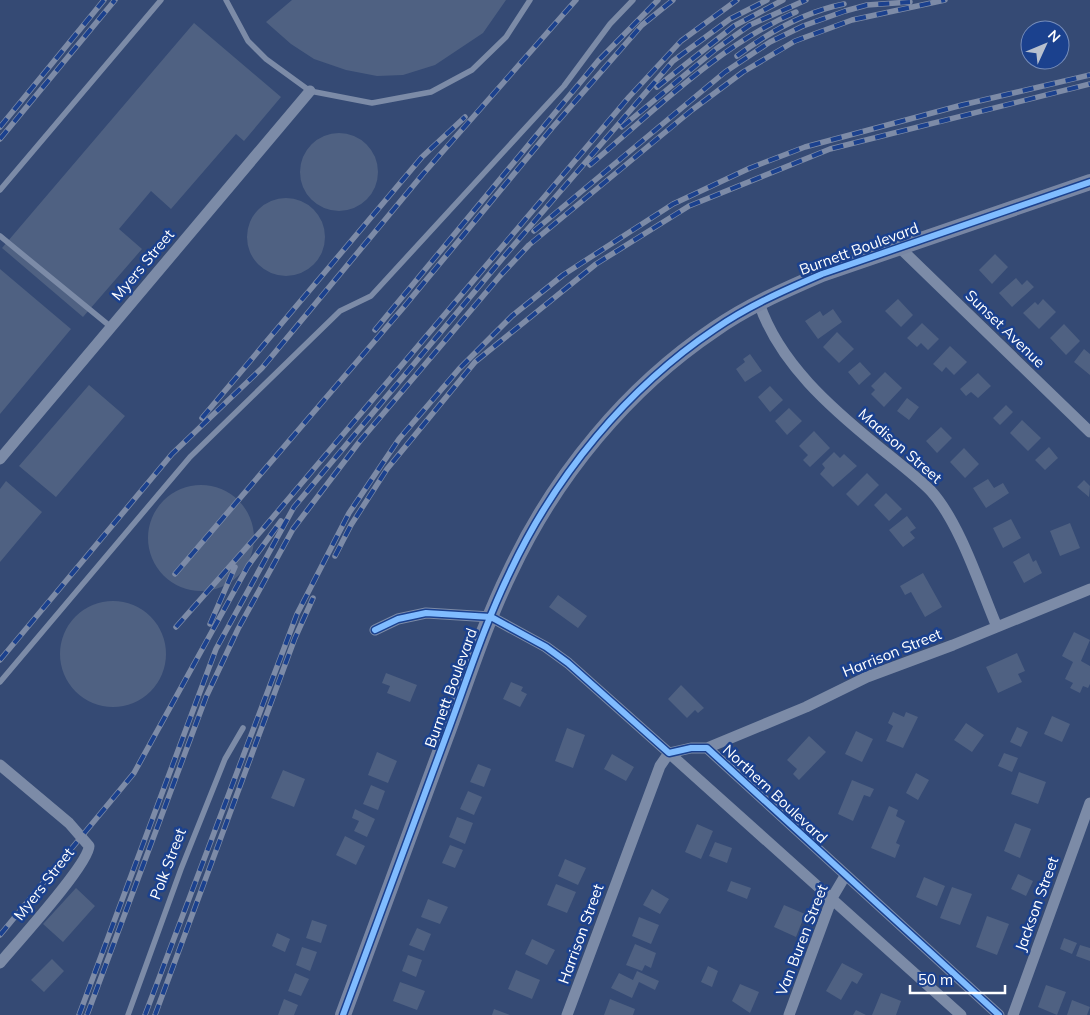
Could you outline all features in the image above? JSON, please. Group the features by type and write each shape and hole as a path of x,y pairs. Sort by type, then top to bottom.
{"main road":[{"name":"Burnett Boulevard","path":"343,1015 509,573 539,517 569,472 607,424 651,380 679,356 715,329 759,303 822,274 1090,182"}],"street":[{"name":"Myers Street","path":"0,459 310,91"},
{"name":"Sunset Avenue","path":"899,247 1090,432"},
{"name":"Madison Street","path":"759,303 778,344 810,384 871,441 919,480 937,499 956,533 997,627"},
{"name":"Harrison Street","path":"707,748 806,707 867,677 1090,589"},
{"path":"375,630 398,619 426,613 491,617 546,646 568,663 961,1015"},
{"name":"Northern Boulevard","path":"669,753 691,748 707,748 999,1015"},
{"name":"Harrison Street","path":"567,1015 660,766 669,753"},
{"name":"Myers Street","path":"0,765 69,823 89,846 85,857 63,887 0,963"},
{"name":"Jackson Street","path":"1013,1015 1090,803"},
{"name":"Van Buren Street","path":"789,1015 832,898 845,876"}],"lane":[{"path":"0,190 160,0"},
{"path":"226,0 248,40 266,59 310,91 372,102 431,92 472,70 506,37 530,0"},
{"path":"0,682 190,457 340,311 371,296 564,86 610,24 633,0"},
{"path":"0,236 111,327"},
{"name":"Polk Street","path":"128,1015 222,768 243,728"}],"building":[{"path":"292,0 506,0 483,33 435,65 403,75 377,76 346,70 314,59 291,44 266,22"},
{"path":"194,23 281,97 244,141 236,134 171,209 151,191 119,229 142,249 83,317 2,248"},
{"path":"339,133 354,136 367,144 375,157 378,172 375,187 367,200 354,208 339,211 324,208 311,200 303,187 300,172 303,157 311,144 324,136"},
{"path":"286,198 301,201 314,209 322,222 325,237 322,252 314,265 301,273 286,276 271,273 258,265 250,252 247,237 250,222 258,209 271,201"},
{"path":"995,254 1008,267 992,284 979,270"},
{"path":"0,269 71,329 0,414"},
{"path":"1016,278 1022,285 1027,280 1034,287 1012,307 999,293"},
{"path":"898,299 913,315 901,327 885,311"},
{"path":"1043,299 1056,312 1039,329 1023,313 1035,302 1038,305"},
{"path":"833,309 842,322 818,339 805,321 820,311 823,316"},
{"path":"922,323 939,339 928,350 921,343 917,347 907,338"},
{"path":"1064,324 1080,341 1066,355 1050,338"},
{"path":"837,332 854,349 839,363 823,347"},
{"path":"950,346 967,362 954,375 946,367 942,372 933,364"},
{"path":"1084,349 1090,354 1090,375 1074,362"},
{"path":"750,354 762,371 745,382 736,369 745,362 743,359"},
{"path":"860,362 871,374 859,385 848,372"},
{"path":"885,372 902,388 884,407 871,394 875,390 871,386"},
{"path":"978,373 991,386 978,398 971,392 966,396 960,389"},
{"path":"89,385 125,416 56,497 19,466"},
{"path":"770,386 783,400 770,412 758,397"},
{"path":"907,398 919,407 909,420 897,411"},
{"path":"1006,405 1013,412 1000,425 993,418"},
{"path":"789,408 802,421 787,435 775,421"},
{"path":"1022,420 1041,438 1028,451 1010,433"},
{"path":"941,427 952,438 937,453 926,441"},
{"path":"814,431 830,448 810,467 803,460 808,455 799,446"},
{"path":"1049,447 1058,458 1045,470 1035,460"},
{"path":"964,448 979,464 965,478 950,462"},
{"path":"834,452 840,458 844,454 857,466 833,487 820,474 825,468 822,464"},
{"path":"867,473 879,485 858,506 846,494"},
{"path":"988,479 994,488 1003,483 1009,493 986,508 973,488"},
{"path":"1084,480 1090,486 1089,497 1077,487"},
{"path":"6,481 42,512 0,562 0,489"},
{"path":"201,485 221,489 238,501 250,518 254,538 250,558 238,575 221,587 201,591 181,587 164,575 152,558 148,538 152,518 164,501 181,489"},
{"path":"886,493 902,509 889,521 874,505"},
{"path":"907,516 916,528 910,532 915,538 903,547 889,530"},
{"path":"1011,519 1021,538 1003,548 993,528"},
{"path":"1070,523 1080,548 1060,556 1050,531"},
{"path":"1029,553 1033,562 1036,560 1042,573 1024,583 1013,562"},
{"path":"923,573 942,607 925,617 911,592 905,595 900,586"},
{"path":"558,595 587,616 578,628 549,607"},
{"path":"113,601 133,605 150,617 162,634 166,654 162,674 150,691 133,703 113,707 93,703 76,691 64,674 60,654 64,634 76,617 93,605"},
{"path":"1074,632 1090,640 1081,661 1090,666 1090,684 1088,688 1083,686 1080,693 1070,688 1073,683 1065,679 1073,662 1062,656"},
{"path":"1017,653 1025,671 1018,674 1022,682 998,693 986,667"},
{"path":"386,673 417,685 410,702 387,693 390,686 382,683"},
{"path":"511,682 523,687 521,691 527,694 520,707 503,699"},
{"path":"681,685 704,708 698,713 695,710 687,718 668,699"},
{"path":"893,712 904,717 906,712 918,717 903,748 886,741 893,726 888,723"},
{"path":"1052,716 1070,724 1062,742 1044,734"},
{"path":"966,723 984,735 972,752 954,740"},
{"path":"1017,727 1028,732 1021,747 1010,742"},
{"path":"567,728 585,735 573,768 555,761"},
{"path":"856,731 873,739 862,762 845,754"},
{"path":"809,736 826,752 799,780 793,774 797,769 787,760"},
{"path":"377,752 397,761 388,783 368,775"},
{"path":"1004,753 1018,758 1012,772 998,766"},
{"path":"612,754 634,767 626,781 604,769"},
{"path":"478,764 491,769 484,787 470,782"},
{"path":"283,770 305,779 294,807 271,798"},
{"path":"1019,772 1046,782 1038,804 1011,794"},
{"path":"916,773 929,780 918,800 906,793"},
{"path":"852,780 874,789 870,797 864,795 853,821 838,814"},
{"path":"371,785 385,791 378,810 363,804"},
{"path":"468,791 482,797 474,815 460,809"},
{"path":"889,806 898,810 896,816 905,821 896,843 900,845 895,858 871,848"},
{"path":"355,809 375,819 367,837 354,831 359,821 352,818"},
{"path":"457,817 473,823 465,844 449,837"},
{"path":"1015,823 1031,829 1020,858 1004,851"},
{"path":"697,824 713,831 701,859 685,852"},
{"path":"345,836 365,846 356,865 336,855"},
{"path":"715,842 732,848 727,863 709,856"},
{"path":"450,845 463,850 455,868 442,863"},
{"path":"565,859 586,868 578,885 558,876"},
{"path":"1018,874 1033,881 1026,896 1011,889"},
{"path":"924,877 945,886 937,906 916,897"},
{"path":"731,881 751,888 747,899 727,891"},
{"path":"556,884 576,892 567,913 547,905"},
{"path":"952,887 972,894 960,925 940,918"},
{"path":"76,888 95,906 63,942 43,924"},
{"path":"652,889 669,899 660,914 643,905"},
{"path":"428,899 448,907 440,924 421,917"},
{"path":"784,905 805,914 796,937 774,927"},
{"path":"987,916 1009,924 997,955 976,947"},
{"path":"639,917 659,925 651,944 632,936"},
{"path":"312,920 327,925 321,943 306,938"},
{"path":"417,928 431,934 424,951 409,945"},
{"path":"277,933 290,939 285,952 272,946"},
{"path":"1064,938 1077,943 1072,954 1060,949"},
{"path":"532,939 555,950 547,965 525,954"},
{"path":"635,944 656,953 651,968 645,965 642,971 626,965"},
{"path":"1080,945 1090,948 1090,961 1076,956"},
{"path":"302,947 317,952 310,971 296,965"},
{"path":"408,955 422,960 416,977 402,971"},
{"path":"52,959 64,971 44,992 31,980"},
{"path":"842,963 863,974 857,984 852,981 841,1000 826,991"},
{"path":"708,966 718,971 712,987 701,982"},
{"path":"516,970 540,980 532,999 508,989"},
{"path":"637,971 659,981 655,990 639,982 632,998 611,988 619,973 633,980"},
{"path":"295,973 309,979 301,996 288,991"},
{"path":"400,982 425,991 417,1010 393,1001"},
{"path":"740,984 759,992 750,1013 732,1001"},
{"path":"1046,985 1066,992 1057,1015 1038,1007"},
{"path":"881,993 901,1001 896,1015 872,1015"},
{"path":"284,999 298,1005 294,1015 278,1015"},
{"path":"610,999 635,1009 633,1015 604,1015"},
{"path":"1072,1000 1090,1007 1087,1015 1067,1015"},
{"path":"494,1009 510,1015 492,1015"},
{"path":"856,1010 866,1015 853,1015"}],"railway":[{"path":"0,127 104,0"},
{"path":"0,139 115,0"},
{"path":"0,660 172,454 262,368 423,174 576,0"},
{"path":"375,330 598,61 658,0"},
{"path":"175,574 403,308 552,128 642,25 673,0"},
{"path":"176,627 262,530 629,97 681,41 737,0"},
{"path":"79,1015 216,649 294,507 507,253 673,61 730,19 767,0"},
{"path":"657,87 734,26 783,0"},
{"path":"622,127 716,49 750,25 806,0"},
{"path":"87,1015 206,697 238,629 293,529 360,441 500,276 529,245 692,110 743,72 795,41 852,20 945,0"},
{"path":"534,231 725,72 770,42 803,26 845,11 867,5 910,2"},
{"path":"737,56 788,24 815,12 844,4"},
{"path":"590,165 714,61 740,42 796,12"},
{"path":"145,1015 297,614 349,513 399,439 459,369 512,316 563,275 673,204 750,168 805,147 962,105 1090,75"},
{"path":"335,556 351,525 387,469 475,362 596,264 689,206 830,149 1090,84"},
{"path":"202,418 422,157 465,117"},
{"path":"0,935 134,773 248,566 281,521"},
{"path":"210,624 235,567"},
{"path":"155,1015 295,638 313,598"}],"cycle path":[{"path":"343,1015 476,654 501,592 528,536 571,468 596,437 652,378 683,352 740,313 767,299 822,274 1090,182"},
{"path":"375,630 398,619 426,613 491,617 546,647 568,663 669,753 691,748 707,748 999,1015"}]}
